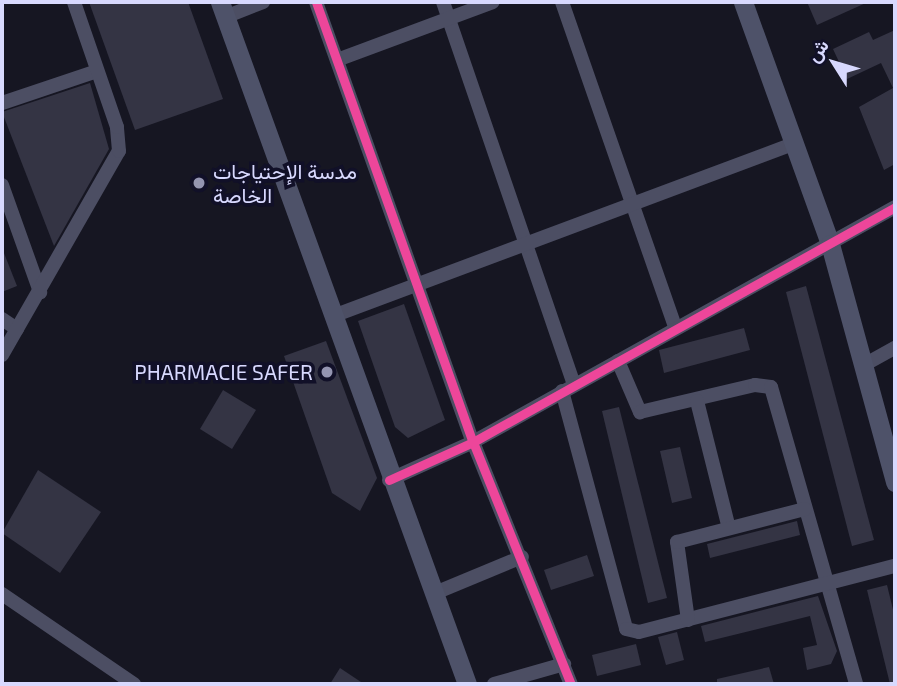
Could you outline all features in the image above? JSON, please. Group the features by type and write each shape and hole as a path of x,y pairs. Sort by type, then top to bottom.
{"main road":[{"path":"743,2 830,244 862,366 888,425 895,482"},
{"path":"222,9 389,480 435,593 467,684"}],"street":[{"path":"2,355 119,151 117,127 74,2"},
{"path":"222,9 263,2"},
{"path":"316,2 473,442 522,557 571,684"},
{"path":"443,2 525,242 568,388 619,622 639,632 827,586 895,566"},
{"path":"337,60 493,2"},
{"path":"562,2 675,327"},
{"path":"2,103 97,71"},
{"path":"333,316 793,144"},
{"path":"2,185 40,292"},
{"path":"389,480 473,442 675,327 895,207"},
{"path":"2,319 18,329"},
{"path":"862,366 895,348"},
{"path":"618,361 640,412 697,401 755,385 771,387 856,684"},
{"path":"697,401 728,524"},
{"path":"688,620 677,542 728,524 805,509"},
{"path":"435,593 522,557"},
{"path":"2,594 134,684"},
{"path":"494,684 564,664"}],"building":[{"path":"89,2 188,2 223,99 135,130"},
{"path":"807,2 868,2 817,25"},
{"path":"895,30 895,164 884,170 859,107 893,88 881,63 847,79 833,49 869,32 873,40"},
{"path":"90,83 109,149 54,246 2,112"},
{"path":"2,248 17,286 2,292"},
{"path":"806,286 874,540 852,546 786,292"},
{"path":"404,304 445,420 408,438 395,427 358,321"},
{"path":"744,328 750,350 664,373 659,350"},
{"path":"326,341 377,478 360,511 332,493 284,356"},
{"path":"223,390 256,410 232,449 200,429"},
{"path":"619,407 667,598 648,603 602,411"},
{"path":"680,447 692,498 672,503 660,451"},
{"path":"38,470 101,512 60,573 2,533"},
{"path":"797,521 800,535 710,558 707,544"},
{"path":"587,555 594,576 551,590 544,570"},
{"path":"887,585 895,618 895,684 890,684 867,590"},
{"path":"818,596 837,651 831,664 807,670 803,648 817,645 810,616 705,642 701,626"},
{"path":"677,632 684,660 666,665 658,637"},
{"path":"636,644 641,665 597,676 592,655"},
{"path":"769,667 774,684 717,684 717,679"},
{"path":"340,668 364,684 330,684"}],"cycle path":[{"path":"316,2 473,442 571,684"},
{"path":"389,480 473,442 895,207"}],"place":[{"name":"مدسة الإحتياجات الخاصة","path":"199,183"},
{"name":"PHARMACIE SAFER","path":"327,372"}]}
